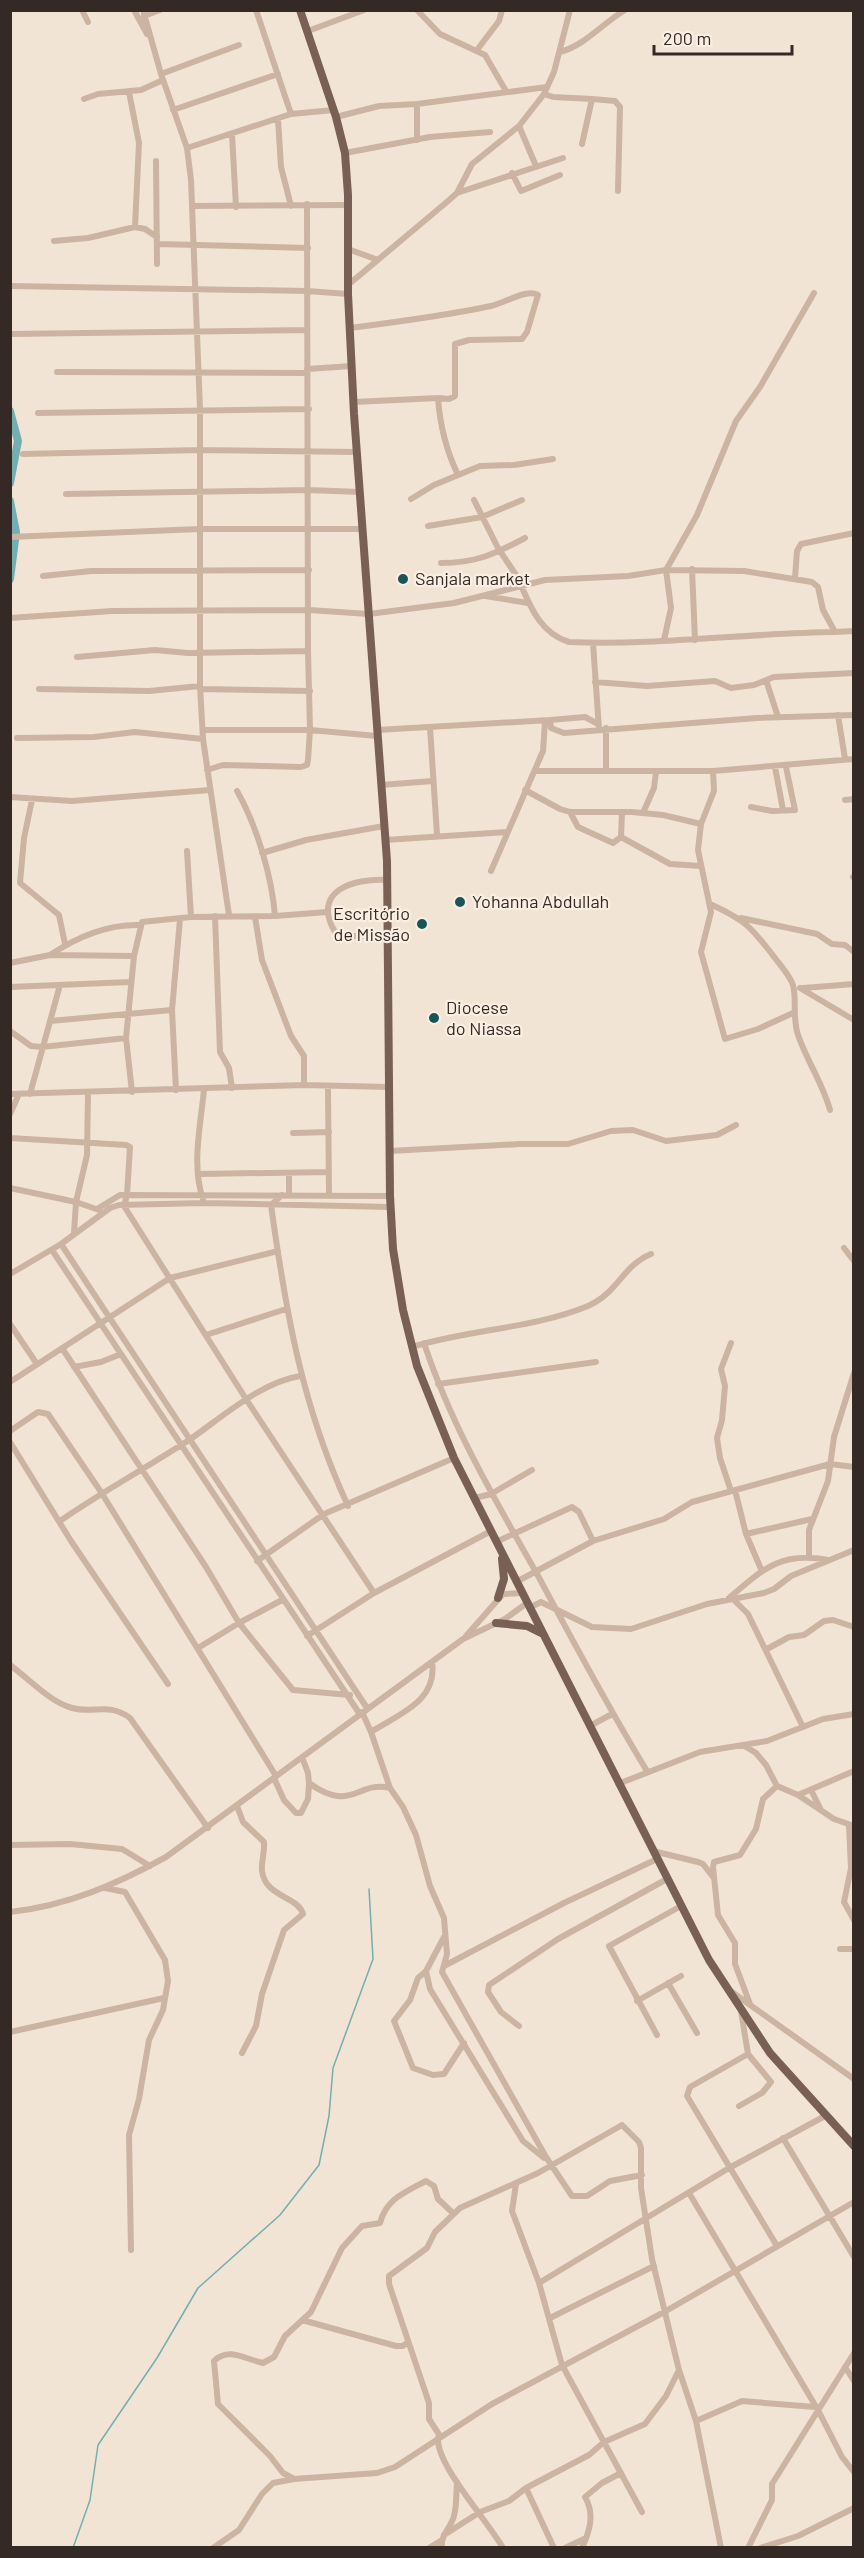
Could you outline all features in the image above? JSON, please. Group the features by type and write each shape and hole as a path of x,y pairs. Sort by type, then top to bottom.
{"main road":[{"path":"300,10 335,113 345,153 348,205 348,294 354,402 387,880 390,1207 397,1274 412,1347 426,1394 454,1458 618,1784 727,1990 770,2053 854,2146"},
{"path":"498,1545 504,1579 498,1598"},
{"path":"496,1623 527,1626 543,1634"}],"street":[{"path":"82,10 88,22"},
{"path":"134,10 149,37"},
{"path":"137,18 144,13 160,10"},
{"path":"256,10 291,114"},
{"path":"308,31 364,10"},
{"path":"417,10 440,34 477,50 491,63 506,91"},
{"path":"477,50 499,21 502,10"},
{"path":"457,193 472,164 519,126 545,90 560,52 570,10"},
{"path":"560,52 572,49 605,22 625,10"},
{"path":"144,13 149,37 187,148 192,206 200,409 200,687 207,771 229,915"},
{"path":"84,99 98,94 129,92 239,45"},
{"path":"173,110 278,74"},
{"path":"187,148 291,114 335,113 506,91 545,90 553,97 615,101 620,107 618,191"},
{"path":"129,92 139,143 135,227"},
{"path":"582,144 592,99"},
{"path":"417,104 417,140"},
{"path":"278,119 281,168 291,206"},
{"path":"519,126 536,166"},
{"path":"345,153 417,140 490,132"},
{"path":"232,134 236,207"},
{"path":"348,285 457,193 563,158"},
{"path":"156,160 157,264"},
{"path":"512,174 521,191 560,175"},
{"path":"207,771 223,765 307,765 310,691 307,204"},
{"path":"192,206 348,205"},
{"path":"54,241 88,238 135,227 145,229 157,241 193,246 308,248"},
{"path":"348,249 378,260"},
{"path":"10,286 307,291 348,294"},
{"path":"350,328 446,315 492,306 529,293 538,295 527,332 522,339 468,340 455,344 454,396 449,399 354,402"},
{"path":"664,640 671,608 666,570 697,515 736,421 760,387 814,293"},
{"path":"10,334 307,330"},
{"path":"57,372 307,371 352,366"},
{"path":"438,398 439,421 458,475"},
{"path":"38,413 309,409"},
{"path":"23,454 200,450 357,452"},
{"path":"411,499 480,466 514,465 553,459"},
{"path":"66,494 308,490 360,492"},
{"path":"474,500 522,585 528,603 550,634 558,639 593,643 695,640 783,632 853,634"},
{"path":"428,526 482,517 522,500"},
{"path":"10,537 200,529 362,529"},
{"path":"795,578 797,551 801,544 854,533"},
{"path":"441,563 466,563 501,551 525,538"},
{"path":"692,569 695,640"},
{"path":"10,618 112,611 309,610 369,614 454,603 545,580 628,576 666,570 692,569 744,571 812,582 818,587 823,610 835,632"},
{"path":"43,576 91,571 309,570"},
{"path":"482,596 528,603"},
{"path":"593,643 595,682 606,771"},
{"path":"77,657 119,652 308,651"},
{"path":"595,682 647,686 715,681 731,688 754,685 791,675 854,674"},
{"path":"766,680 778,717"},
{"path":"39,689 149,691 200,687 310,691"},
{"path":"838,715 845,759"},
{"path":"548,721 551,728 558,732 601,727 854,715"},
{"path":"203,730 310,730 377,733 430,727 585,717 601,727"},
{"path":"491,871 543,751 548,721"},
{"path":"430,727 437,835"},
{"path":"17,738 94,737 135,732 203,739"},
{"path":"534,771 713,771 854,759"},
{"path":"751,807 783,810 796,808 786,766"},
{"path":"775,767 783,810"},
{"path":"713,771 711,803 701,824 698,850 711,919 701,943 701,952 725,1039 758,1029 793,1012"},
{"path":"643,813 654,788 656,772"},
{"path":"381,785 434,781"},
{"path":"10,797 32,800 85,800 210,790"},
{"path":"525,790 570,812 643,813 680,818 701,824"},
{"path":"237,791 246,807 262,853 275,901 275,916"},
{"path":"845,800 854,799"},
{"path":"32,800 24,838 20,883 59,915 65,944"},
{"path":"570,812 578,827 613,843 621,837"},
{"path":"621,837 622,812"},
{"path":"262,853 306,840 384,826"},
{"path":"385,840 507,832"},
{"path":"621,837 670,864 701,866"},
{"path":"187,851 191,917"},
{"path":"387,880 351,884 339,889 332,895 327,912 335,932 342,935 387,934"},
{"path":"710,904 740,918 817,934 832,944 845,945 854,952"},
{"path":"50,956 65,944 114,927 140,925 147,920 327,912"},
{"path":"215,916 220,1052 230,1068 232,1088"},
{"path":"255,917 262,960 291,1036 305,1059 304,1085"},
{"path":"740,918 760,936 797,987 854,1020"},
{"path":"176,1090 172,1010 180,919"},
{"path":"132,1092 126,1038 130,1014 130,982 140,925"},
{"path":"10,963 50,956 134,956"},
{"path":"10,987 130,982"},
{"path":"797,987 854,984"},
{"path":"30,1094 60,985"},
{"path":"797,987 793,1012 798,1035 826,1094 831,1110"},
{"path":"50,1021 172,1010"},
{"path":"10,1031 31,1046 42,1047 126,1038"},
{"path":"10,1094 304,1085 388,1087"},
{"path":"328,1086 329,1194"},
{"path":"204,1089 202,1126 198,1142 201,1195 205,1203"},
{"path":"74,1233 76,1202 88,1143 88,1092"},
{"path":"10,1114 20,1094"},
{"path":"389,1151 520,1144 568,1144 611,1131 633,1130 666,1141 717,1135 736,1125"},
{"path":"293,1133 329,1132"},
{"path":"10,1138 126,1145 130,1148 128,1196 124,1206"},
{"path":"199,1174 329,1172"},
{"path":"271,1205 285,1195 289,1173"},
{"path":"10,1188 76,1202 105,1212"},
{"path":"97,1209 111,1198 128,1196 329,1194 390,1196"},
{"path":"10,1274 52,1250 110,1208 205,1203 390,1207"},
{"path":"271,1205 286,1309 300,1376 330,1464 348,1506"},
{"path":"124,1206 246,1399 374,1593"},
{"path":"61,1244 358,1695 390,1788 403,1807 419,1845 430,1886 444,1918 447,1954 442,1972 446,1982 572,2196 587,2196 610,2181 642,2175"},
{"path":"844,1248 854,1261"},
{"path":"52,1250 282,1600 347,1695 363,1711"},
{"path":"10,1382 170,1278 278,1251"},
{"path":"412,1347 569,1313 606,1297 637,1260 651,1254"},
{"path":"206,1335 286,1309"},
{"path":"10,1324 37,1364"},
{"path":"424,1343 438,1384 491,1494 612,1714 647,1771"},
{"path":"731,1343 721,1369 725,1386 722,1420 717,1438 720,1458 733,1490 746,1534 761,1569"},
{"path":"62,1348 206,1567 239,1623 293,1690 358,1695"},
{"path":"74,1367 101,1362 121,1354"},
{"path":"438,1384 596,1362"},
{"path":"809,1557 808,1536 812,1519 828,1481 834,1437 854,1373"},
{"path":"60,1521 101,1492 181,1445 246,1399 300,1376"},
{"path":"145,1390 152,1384"},
{"path":"10,1431 38,1412 48,1414 101,1492 198,1648 275,1777 284,1800 296,1814 302,1813 306,1807 309,1783 302,1757"},
{"path":"10,1442 168,1684"},
{"path":"257,1561 324,1514 348,1506 454,1458"},
{"path":"516,1582 593,1541 664,1519 692,1502 830,1464 854,1467"},
{"path":"475,1498 491,1494 532,1470"},
{"path":"498,1545 513,1533 572,1507 579,1512 593,1541"},
{"path":"746,1534 812,1519"},
{"path":"307,1636 374,1593 491,1531"},
{"path":"463,1638 528,1605 542,1602 592,1627 631,1629 730,1598 774,1589 791,1576 854,1550"},
{"path":"730,1598 761,1569 797,1557 832,1561"},
{"path":"10,1912 78,1898 105,1888 150,1866 208,1828 432,1662 463,1638 498,1598 509,1592 522,1593"},
{"path":"730,1598 748,1614 803,1727"},
{"path":"198,1648 282,1600"},
{"path":"766,1649 789,1637 804,1635 824,1622 833,1620 854,1627"},
{"path":"371,1732 416,1703 426,1693 433,1683 432,1662"},
{"path":"10,1665 64,1705 80,1709 117,1709 130,1718 208,1828"},
{"path":"590,1726 612,1714"},
{"path":"618,1784 700,1752 767,1741 832,1717 854,1714"},
{"path":"743,1745 766,1765 777,1786 851,1826 851,1858 844,1902 854,1920"},
{"path":"798,1796 854,1771"},
{"path":"309,1783 339,1797 382,1786 390,1788"},
{"path":"750,2004 735,1964 735,1943 717,1915 713,1877 714,1862 740,1855 756,1829 763,1799 777,1786"},
{"path":"812,1790 822,1811"},
{"path":"237,1806 243,1822 264,1842 262,1871 267,1884 275,1892 298,1905 303,1914 284,1930 262,1994 256,2026 242,2053"},
{"path":"10,1845 70,1844 122,1849 150,1866"},
{"path":"444,1966 655,1855 698,1862 703,1864 713,1877"},
{"path":"519,2026 501,2012 488,1992 489,1985 558,1939 667,1879"},
{"path":"105,1888 125,1892 158,1948 167,1969 168,1981 159,2020 149,2040 139,2099 129,2135 131,2250"},
{"path":"657,2035 609,1949 610,1944 681,1906"},
{"path":"444,1936 426,1971 418,1978 410,2000 394,2021 413,2068 433,2075 444,2074 464,2043"},
{"path":"840,1950 854,1949"},
{"path":"426,1971 430,1989 523,2141 552,2163"},
{"path":"637,2001 681,1976"},
{"path":"669,1983 697,2033"},
{"path":"727,1990 854,2079"},
{"path":"10,2032 164,1998"},
{"path":"739,2106 762,2093 771,2082 748,2054 741,2010"},
{"path":"748,2054 690,2087 687,2096 777,2246"},
{"path":"539,2283 729,2168 825,2116"},
{"path":"503,2547 456,2481 438,2447 439,2437 429,2419 429,2403 389,2284 389,2276 427,2248 435,2232 471,2202 516,2184 621,2125 639,2142 641,2187 645,2200 654,2266 679,2370 696,2421 721,2547"},
{"path":"783,2138 854,2257"},
{"path":"294,2479 283,2473 218,2404 214,2361 218,2357 236,2354 257,2362 269,2361 285,2336 311,2312 342,2248 362,2226 380,2223 384,2209 392,2200 426,2181 434,2186 438,2199 454,2214"},
{"path":"516,2184 512,2211 539,2283 562,2365 642,2512"},
{"path":"689,2193 817,2408 842,2457 854,2472"},
{"path":"645,2200 652,2207 664,2207"},
{"path":"213,2547 238,2530 266,2488 273,2483 294,2479 377,2474 395,2467 439,2437 562,2365 666,2311 854,2202"},
{"path":"550,2318 654,2266"},
{"path":"302,2320 396,2346 403,2346 408,2342"},
{"path":"748,2547 772,2500 772,2484 817,2408 854,2353"},
{"path":"845,2367 854,2381"},
{"path":"429,2547 443,2541 480,2512 509,2501 526,2488 589,2455 604,2442 645,2424 666,2396 679,2370"},
{"path":"696,2421 742,2401 817,2408"},
{"path":"582,2547 591,2512 585,2497 593,2488 621,2473"},
{"path":"443,2541 454,2519 456,2481"},
{"path":"526,2488 554,2547"},
{"path":"760,2547 808,2532 854,2508"},
{"path":"565,2547 586,2538"}],"waterway":[{"path":"10,411 18,441 10,483"},
{"path":"10,501 16,532 10,579"},
{"path":"73,2548 90,2500 98,2445 157,2358 198,2288 280,2215 319,2165 329,2116 333,2068 373,1959 369,1889"}],"place":[{"name":"Sanjala market","path":"403,579"},
{"name":"Yohanna Abdullah","path":"460,902"},
{"name":"Escritório de Missão","path":"422,924"},
{"name":"Diocese do Niassa","path":"434,1018"}]}
